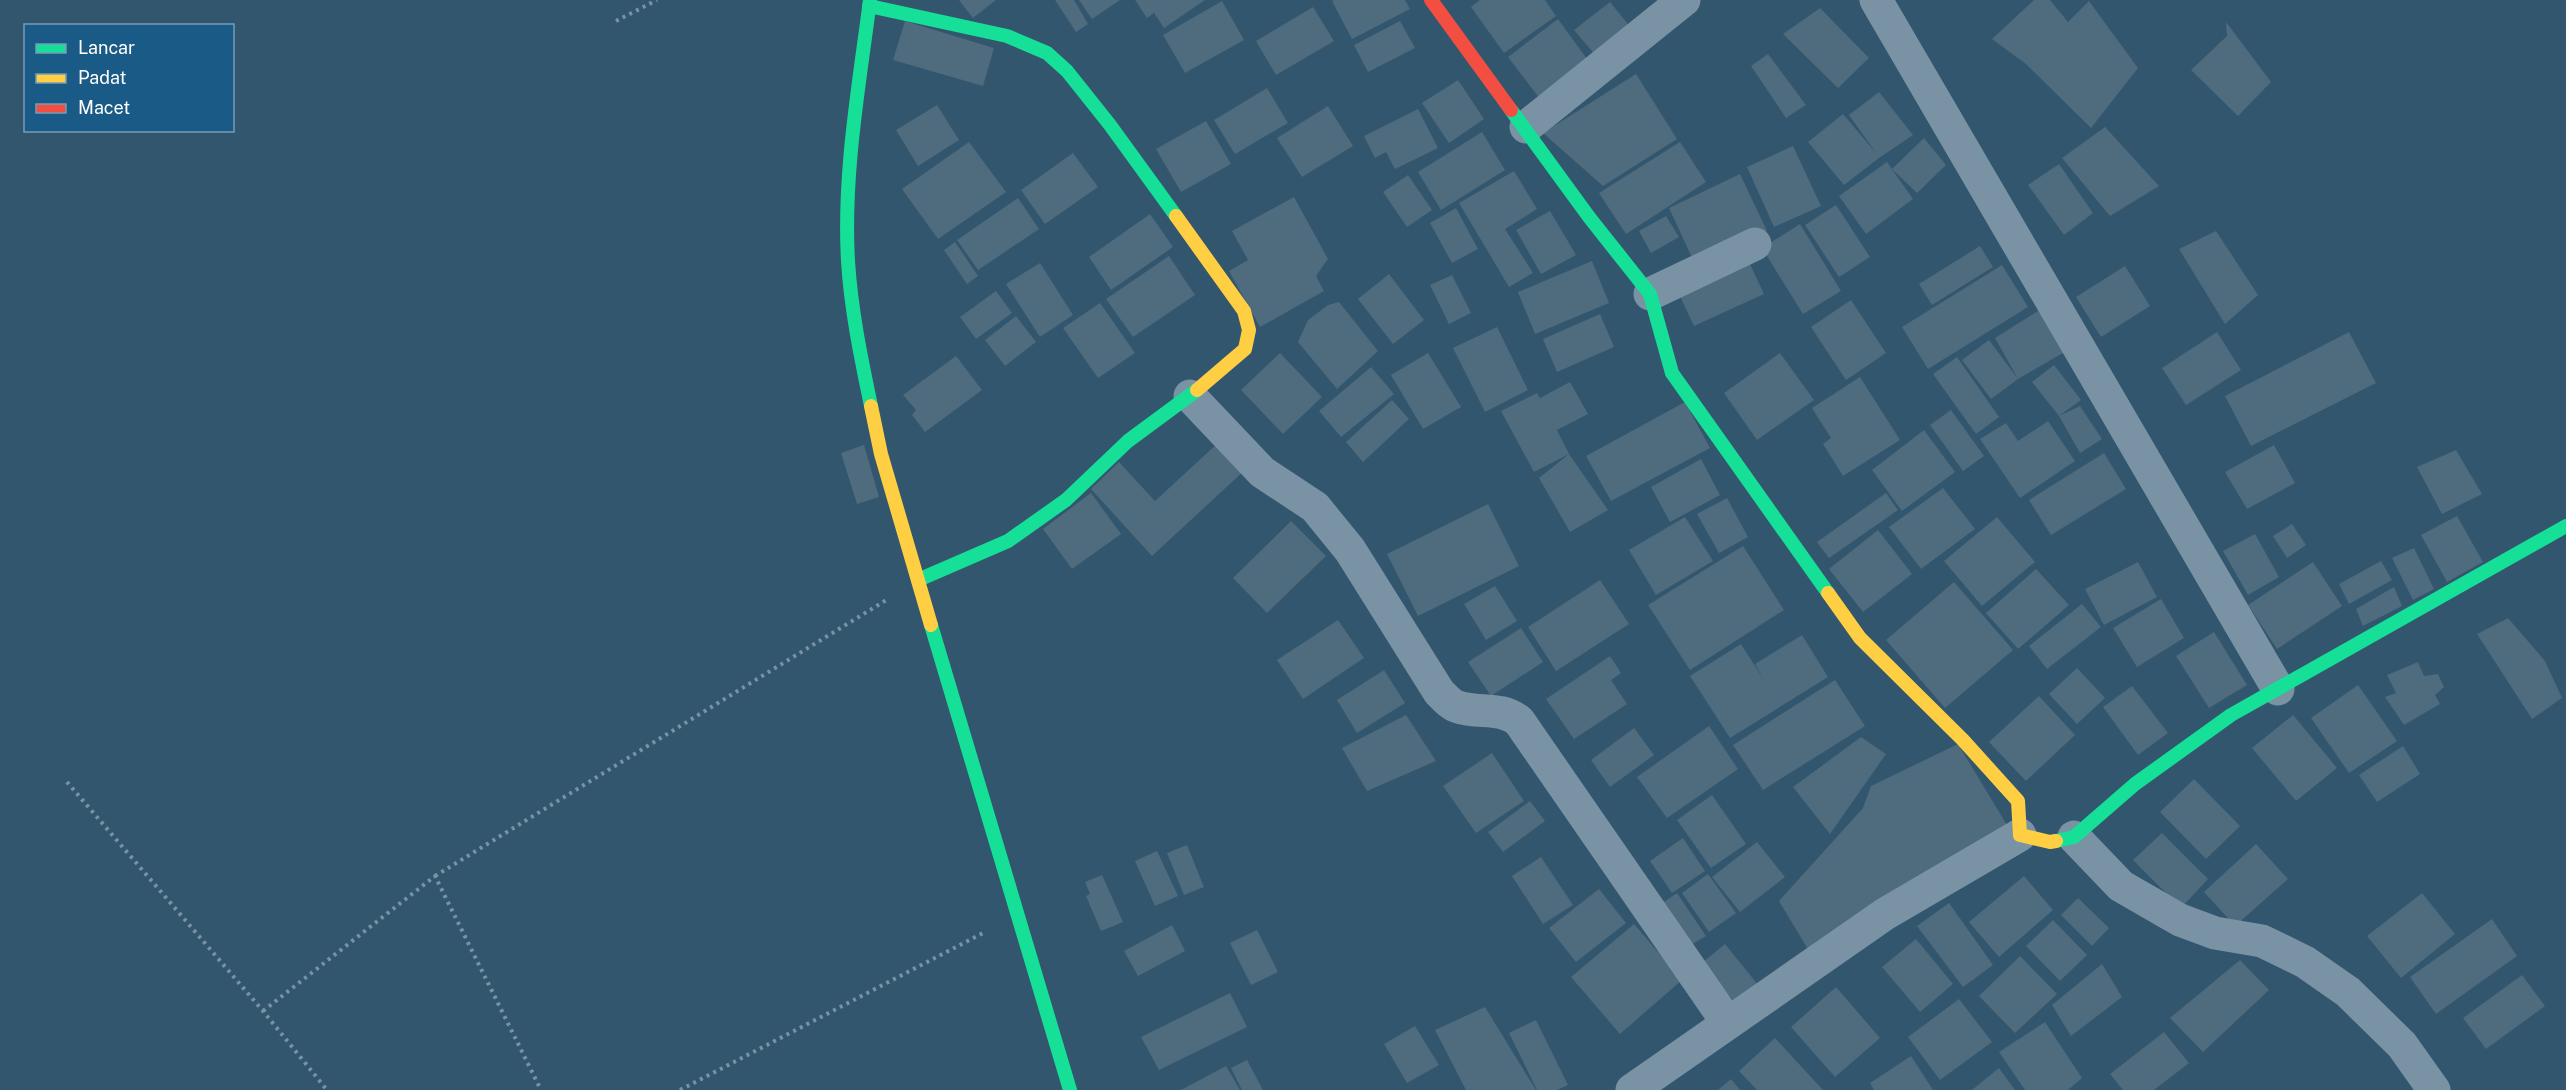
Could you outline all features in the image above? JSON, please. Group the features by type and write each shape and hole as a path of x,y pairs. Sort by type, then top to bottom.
{"street":[{"path":"1526,128 1684,0"},
{"path":"1876,0 2278,689"},
{"path":"1435,2 1589,217 1650,294 1672,374 1860,638 1963,740 2018,801 2020,835"},
{"path":"918,580 1008,541 1065,500 1128,441 1190,396 1245,349 1250,339 1250,324 1244,310 1110,125 1067,71 1047,53 1007,36 869,3 850,156 848,260 858,345 881,454 1014,908 1070,1090"},
{"path":"1650,294 1755,244"},
{"path":"1190,396 1262,472 1315,507 1350,550 1439,692 1455,707 1499,710 1519,721 1727,1022"},
{"path":"1632,1090 1885,914 2020,835 2050,842 2074,837 2135,784 2231,715 2566,526"},
{"path":"2074,837 2121,886 2180,920 2215,933 2262,941 2305,962 2348,992 2402,1045 2434,1090"}],"path":[{"path":"616,21 657,0"},
{"path":"263,1011 435,876 918,580"},
{"path":"67,782 263,1011 327,1090"},
{"path":"435,876 541,1090"},
{"path":"680,1090 1018,915"}],"building":[{"path":"959,0 996,0 973,18"},
{"path":"1055,0 1074,0 1088,24 1076,32"},
{"path":"1079,0 1120,0 1092,19"},
{"path":"1135,0 1205,0 1164,28 1154,13 1147,18"},
{"path":"1405,0 1410,9 1352,39 1332,1"},
{"path":"1480,0 1545,0 1556,16 1504,53 1471,7"},
{"path":"2034,0 2050,0 2068,22 2089,1 2138,68 2091,128 2026,64 1992,39"},
{"path":"1222,1 1244,40 1185,73 1163,35"},
{"path":"1610,2 1631,28 1596,56 1574,30"},
{"path":"1313,7 1334,41 1276,75 1256,41"},
{"path":"1820,8 1869,58 1838,88 1783,34"},
{"path":"1558,19 1592,66 1543,103 1508,57"},
{"path":"905,21 994,48 983,86 893,60"},
{"path":"1400,21 1415,48 1368,72 1354,45"},
{"path":"2226,22 2271,82 2238,116 2191,70 2227,36"},
{"path":"1768,54 1806,105 1786,118 1751,66"},
{"path":"1636,74 1677,139 1603,186 1543,133"},
{"path":"1458,80 1484,119 1449,143 1422,103"},
{"path":"1267,88 1288,123 1235,154 1214,120"},
{"path":"1879,92 1913,135 1844,185 1808,142 1843,114 1876,153 1849,115"},
{"path":"937,105 959,140 918,166 896,130"},
{"path":"1328,106 1353,146 1302,177 1277,138"},
{"path":"1418,109 1438,148 1395,169 1386,152 1375,158 1364,136"},
{"path":"1206,121 1231,164 1181,192 1156,149"},
{"path":"2105,127 2159,186 2110,216 2062,158"},
{"path":"1482,132 1505,170 1441,210 1418,172"},
{"path":"1924,138 1946,165 1917,193 1892,169"},
{"path":"969,142 1006,192 938,239 902,189"},
{"path":"1680,142 1706,182 1626,234 1599,193"},
{"path":"1793,146 1821,206 1774,227 1747,167"},
{"path":"1073,153 1098,187 1045,224 1021,190"},
{"path":"1887,162 1913,199 1866,234 1839,196"},
{"path":"2059,164 2093,213 2064,235 2028,185"},
{"path":"1514,171 1537,209 1505,229 1533,273 1509,287 1459,203"},
{"path":"1740,174 1767,231 1695,264 1669,208"},
{"path":"1408,175 1432,210 1407,227 1383,192"},
{"path":"1294,197 1328,259 1316,276 1324,291 1260,327 1229,271 1248,260 1232,231"},
{"path":"1018,198 1039,229 978,270 957,240"},
{"path":"1836,205 1870,257 1839,277 1805,225"},
{"path":"1456,208 1478,249 1452,263 1430,223"},
{"path":"1550,211 1576,255 1541,274 1516,230"},
{"path":"1150,214 1173,247 1111,290 1089,257"},
{"path":"1666,216 1679,237 1651,253 1639,231"},
{"path":"1800,224 1841,291 1803,314 1762,248"},
{"path":"2216,231 2258,295 2225,324 2179,249"},
{"path":"955,242 978,276 967,284 944,250"},
{"path":"1980,246 1993,267 1932,305 1919,284"},
{"path":"1169,256 1195,295 1133,337 1106,299"},
{"path":"1747,258 1764,294 1694,326 1677,290"},
{"path":"1592,261 1609,303 1535,334 1518,292"},
{"path":"1040,263 1073,315 1040,337 1006,284"},
{"path":"2002,265 2028,307 1928,369 1902,327"},
{"path":"2125,266 2150,306 2101,337 2076,297"},
{"path":"1389,274 1424,320 1393,344 1358,299"},
{"path":"1452,275 1471,313 1449,324 1430,285"},
{"path":"996,291 1012,313 976,339 960,317"},
{"path":"1851,300 1886,353 1846,380 1811,327"},
{"path":"1339,302 1378,351 1337,389 1298,342 1308,320 1328,305"},
{"path":"1100,303 1135,353 1098,378 1063,328"},
{"path":"2041,309 2068,350 2018,379 1995,338"},
{"path":"1600,314 1614,347 1557,372 1543,339"},
{"path":"1016,316 1036,342 1005,366 985,340"},
{"path":"1497,327 1528,390 1485,412 1453,348"},
{"path":"2217,332 2241,370 2186,405 2162,368"},
{"path":"2349,332 2376,383 2251,446 2225,396"},
{"path":"1989,340 2018,379 1991,399 1962,360"},
{"path":"1280,353 1322,397 1283,434 1241,390"},
{"path":"1428,353 1461,407 1423,429 1391,375"},
{"path":"1780,353 1814,400 1757,440 1724,393"},
{"path":"956,356 982,390 925,432 912,415 916,410 903,395"},
{"path":"1957,357 1999,417 1976,434 1933,374"},
{"path":"2054,365 2081,400 2059,416 2032,382"},
{"path":"1371,367 1394,394 1341,437 1319,411"},
{"path":"1860,377 1900,440 1843,476 1823,444 1831,438 1812,408"},
{"path":"1570,382 1588,414 1557,430 1569,454 1534,472 1501,411 1537,393 1540,398"},
{"path":"1392,400 1409,419 1363,462 1346,442"},
{"path":"1685,402 1710,448 1611,501 1586,456"},
{"path":"2080,406 2102,439 2080,453 2059,416"},
{"path":"1951,410 1984,456 1963,471 1930,425"},
{"path":"2048,421 2075,461 2020,498 1980,439 2006,423 2018,441"},
{"path":"1924,430 1955,472 1902,511 1872,470"},
{"path":"1219,442 1245,470 1152,556 1091,489 1119,462 1155,501"},
{"path":"864,445 879,497 857,504 841,453"},
{"path":"2274,445 2295,483 2247,509 2225,472"},
{"path":"2456,450 2482,494 2442,514 2417,467"},
{"path":"2104,453 2126,489 2051,535 2029,500"},
{"path":"1569,454 1608,510 1570,532 1539,478"},
{"path":"1701,459 1720,495 1670,522 1651,487"},
{"path":"1943,488 1975,529 1921,569 1889,527"},
{"path":"1091,493 1121,534 1072,569 1043,529"},
{"path":"1886,493 1898,510 1829,558 1817,542"},
{"path":"1727,498 1748,537 1719,553 1697,514"},
{"path":"1488,504 1519,566 1418,616 1387,554"},
{"path":"2457,516 2483,562 2447,582 2421,535"},
{"path":"1685,517 1713,561 1656,595 1629,550"},
{"path":"1997,517 2035,562 1982,606 1944,561"},
{"path":"1291,521 1326,556 1267,613 1233,578"},
{"path":"2292,524 2306,545 2287,558 2273,536"},
{"path":"1878,530 1912,574 1863,612 1829,569"},
{"path":"2255,534 2279,577 2248,595 2223,551"},
{"path":"1743,546 1784,610 1690,670 1648,605"},
{"path":"2414,548 2434,589 2413,600 2392,558"},
{"path":"2381,561 2392,580 2349,604 2339,584"},
{"path":"2138,562 2157,597 2104,625 2085,589"},
{"path":"2313,562 2342,606 2277,649 2248,605"},
{"path":"2036,569 2069,605 2018,649 1986,613"},
{"path":"1600,580 1629,624 1556,671 1528,627"},
{"path":"1954,582 2013,650 1945,708 1886,640"},
{"path":"1495,586 1517,621 1486,640 1464,604"},
{"path":"2394,587 2402,606 2363,626 2356,609"},
{"path":"2161,599 2184,638 2137,667 2113,628"},
{"path":"2082,604 2101,627 2047,669 2029,646"},
{"path":"2508,618 2545,661 2562,698 2532,719 2477,634"},
{"path":"1338,620 1364,658 1303,699 1277,660"},
{"path":"1521,628 1543,662 1491,696 1468,662"},
{"path":"2214,632 2247,685 2209,708 2176,656"},
{"path":"1802,635 1828,677 1730,738 1690,676 1741,644 1764,680 1755,664"},
{"path":"1610,656 1621,673 1611,680 1627,704 1574,739 1546,699"},
{"path":"2418,662 2424,676 2438,674 2444,687 2435,695 2440,704 2404,725 2385,697 2396,693 2387,675"},
{"path":"2077,668 2105,698 2077,724 2049,694"},
{"path":"1384,670 1405,703 1357,733 1337,700"},
{"path":"1835,680 1865,726 1763,790 1733,745"},
{"path":"2358,685 2397,741 2349,773 2311,718"},
{"path":"2132,686 2168,733 2138,755 2103,707"},
{"path":"2039,696 2075,735 2026,781 1989,742"},
{"path":"1406,715 1436,761 1367,791 1342,748"},
{"path":"2293,715 2337,768 2296,801 2252,748"},
{"path":"1709,726 1738,769 1667,818 1637,777"},
{"path":"1634,728 1654,755 1610,787 1591,760"},
{"path":"1861,737 1886,754 1830,834 1793,787"},
{"path":"1958,744 2010,830 1809,951 1779,901 1863,808 1871,786"},
{"path":"2403,746 2420,774 2377,802 2359,775"},
{"path":"1492,753 1524,801 1476,833 1443,786"},
{"path":"2194,779 2240,826 2206,859 2160,812"},
{"path":"1712,795 1746,844 1711,868 1677,820"},
{"path":"1530,801 1545,821 1503,852 1488,832"},
{"path":"2162,833 2208,879 2181,908 2133,860"},
{"path":"1683,838 1705,871 1672,893 1650,861"},
{"path":"1757,842 1785,877 1740,912 1712,877"},
{"path":"2256,844 2288,879 2235,926 2204,892"},
{"path":"1187,845 1204,887 1184,895 1167,853"},
{"path":"1157,851 1178,896 1155,906 1135,861"},
{"path":"1541,857 1573,905 1543,924 1512,876"},
{"path":"1708,874 1736,913 1709,932 1682,893"},
{"path":"1102,875 1123,922 1101,931 1086,896 1090,894 1085,882"},
{"path":"2024,876 2053,910 1999,957 1969,922"},
{"path":"1599,889 1626,923 1576,962 1549,928"},
{"path":"1677,893 1706,936 1686,948 1658,906"},
{"path":"2422,893 2455,934 2401,978 2367,936"},
{"path":"2078,898 2109,928 2092,946 2061,915"},
{"path":"1949,903 1993,965 1963,987 1917,926"},
{"path":"2492,919 2517,956 2436,1014 2410,977"},
{"path":"2053,920 2087,955 2060,981 2026,946"},
{"path":"1634,924 1682,980 1620,1034 1571,977"},
{"path":"1172,925 1185,951 1138,976 1124,951"},
{"path":"1257,930 1278,972 1251,985 1230,943"},
{"path":"1916,939 1953,984 1920,1012 1882,967"},
{"path":"1725,944 1759,986 1736,1004 1702,963"},
{"path":"2020,956 2057,994 2015,1033 1979,996"},
{"path":"2240,960 2269,990 2203,1052 2170,1018"},
{"path":"2102,964 2122,997 2071,1036 2052,1005"},
{"path":"2522,975 2545,1006 2486,1049 2463,1018"},
{"path":"1836,987 1880,1038 1835,1077 1791,1027"},
{"path":"1230,993 1247,1027 1159,1070 1141,1037"},
{"path":"1959,999 1992,1042 1940,1080 1908,1037"},
{"path":"1485,1007 1536,1090 1466,1090 1435,1030"},
{"path":"1536,1020 1568,1085 1557,1090 1537,1090 1509,1033"},
{"path":"2045,1022 2082,1078 2068,1090 2025,1090 1999,1052"},
{"path":"1415,1026 1439,1065 1407,1083 1384,1044"},
{"path":"2164,1032 2189,1063 2154,1090 2123,1090 2110,1074"},
{"path":"1775,1038 1823,1090 1757,1090 1739,1071"},
{"path":"1911,1056 1933,1090 1874,1090 1870,1083"},
{"path":"1247,1060 1263,1090 1242,1090 1231,1068"},
{"path":"1226,1066 1240,1090 1181,1090"},
{"path":"1999,1068 2015,1090 1972,1090"},
{"path":"1731,1079 1740,1090 1718,1090"}],"traffic: fast":[{"path":"870,0 853,130 847,228 851,298 871,406"},
{"path":"869,6 1007,36 1047,53 1067,71 1110,125 1176,216"},
{"path":"1511,110 1589,217 1650,294 1672,373 1828,593"},
{"path":"918,580 1008,541 1066,500 1128,441 1197,390"},
{"path":"2056,841 2074,837 2135,784 2231,715 2566,526"},
{"path":"931,625 1070,1090"}],"traffic: slow":[{"path":"1176,216 1244,311 1249,330 1245,349 1197,390"},
{"path":"871,406 881,454 931,625"},
{"path":"1828,593 1860,638 1963,740 2018,801 2020,835 2050,842 2056,841"}],"traffic: jam":[{"path":"1431,0 1511,110"}]}
